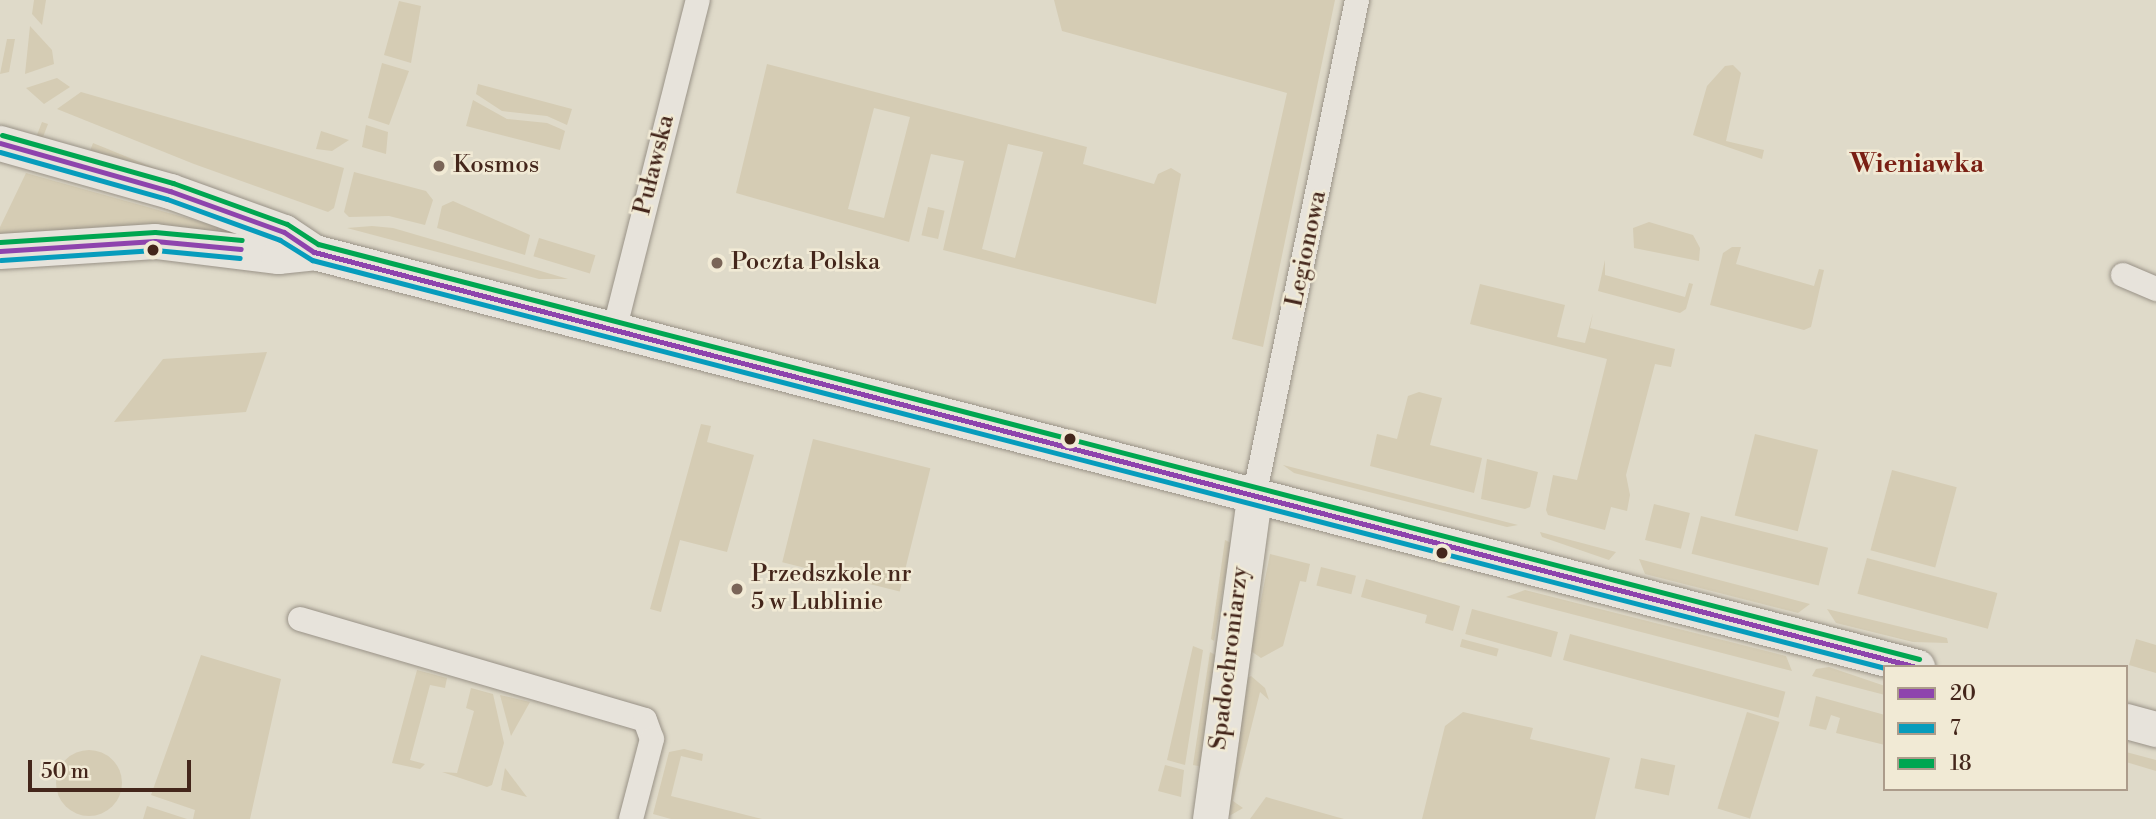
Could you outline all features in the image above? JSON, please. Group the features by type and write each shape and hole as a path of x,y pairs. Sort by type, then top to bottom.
{"street":[{"name":"Puławska","path":"614,331 698,0"},
{"name":"Legionowa","path":"1254,497 1357,0"},
{"path":"0,143 170,191 284,232 314,252 1909,665"},
{"path":"0,250 155,241 278,256 314,252"},
{"path":"2123,275 2156,289"},
{"name":"Spadochroniarzy","path":"1210,819 1254,497"},
{"path":"300,619 645,720 652,739 631,819"},
{"path":"2128,722 2156,729"}],"shaded area":[{"path":"34,0 46,0 42,25 32,14"},
{"path":"1054,0 1335,0 1263,347 1232,339 1287,93 1062,31"},
{"path":"399,1 421,6 411,63 384,55"},
{"path":"30,26 52,50 54,64 25,74"},
{"path":"7,39 15,39 9,72 0,74"},
{"path":"382,63 409,71 389,125 368,118"},
{"path":"767,64 1087,147 1083,164 1154,184 1158,174 1171,168 1181,174 1156,304 943,250 964,161 931,154 909,242 736,193","holes":["874,108 910,117 884,218 848,209","1008,144 1043,152 1015,258 982,249"]},
{"path":"1733,65 1741,73 1726,141 1764,150 1762,159 1693,135 1707,86 1725,66"},
{"path":"57,78 70,87 44,104 26,88"},
{"path":"478,84 572,109 567,125 547,116 502,111 476,94"},
{"path":"81,92 344,168 334,208 328,212 194,164 57,109"},
{"path":"473,100 507,119 547,123 565,131 560,150 466,126"},
{"path":"42,122 48,124 43,137 86,155 35,140"},
{"path":"366,125 388,132 386,154 362,147"},
{"path":"321,131 349,140 332,151 316,149"},
{"path":"93,143 174,176 173,179 88,156"},
{"path":"354,172 426,191 433,200 425,225 389,216 349,217 344,212"},
{"path":"26,173 219,227 218,231 109,226 0,237 0,227"},
{"path":"453,201 530,235 525,255 437,228 442,206"},
{"path":"928,207 945,211 938,239 921,235"},
{"path":"1649,222 1693,235 1700,248 1699,261 1634,248 1633,228"},
{"path":"347,228 393,228 568,279 539,279"},
{"path":"539,238 595,255 590,273 533,256"},
{"path":"1732,247 1741,247 1736,264 1814,286 1819,269 1824,270 1811,327 1804,330 1710,305 1723,253"},
{"path":"1605,260 1605,275 1685,297 1689,283 1693,284 1686,309 1680,313 1598,291"},
{"path":"1480,284 1565,305 1557,337 1585,343 1593,313 1590,328 1675,349 1671,367 1655,364 1626,475 1630,495 1627,511 1611,507 1605,530 1548,515 1546,510 1553,475 1577,480 1607,359 1470,324"},
{"path":"267,352 246,412 114,422 163,359"},
{"path":"1419,392 1442,398 1430,445 1482,458 1474,493 1370,466 1377,434 1397,439 1408,396"},
{"path":"701,424 711,426 707,442 754,455 727,552 680,540 661,612 650,609"},
{"path":"1755,434 1818,450 1798,531 1735,516"},
{"path":"813,439 930,468 900,592 782,562"},
{"path":"1487,459 1538,472 1530,507 1525,509 1481,499"},
{"path":"1283,465 1518,525 1507,527 1294,473"},
{"path":"1892,470 1957,487 1935,568 1871,550"},
{"path":"1654,504 1690,513 1681,549 1645,540"},
{"path":"1701,516 1828,548 1819,586 1692,554"},
{"path":"1540,532 1616,552 1609,560 1542,537"},
{"path":"1225,540 1231,543 1214,641 1211,639"},
{"path":"1270,554 1310,564 1306,582 1300,581 1283,646 1261,658 1251,651"},
{"path":"1867,558 1997,593 1988,629 1857,594"},
{"path":"1639,559 1810,604 1798,613 1645,574"},
{"path":"1321,567 1356,576 1351,594 1316,585"},
{"path":"1366,579 1460,606 1453,631 1425,623 1427,615 1361,597"},
{"path":"1525,590 1786,656 1792,671 1506,597"},
{"path":"1472,609 1558,632 1551,657 1465,634"},
{"path":"1827,609 1947,638 1948,643 1913,642 1836,623"},
{"path":"1570,634 1785,692 1778,718 1563,660"},
{"path":"1462,639 1499,649 1497,657 1460,647"},
{"path":"2136,639 2156,645 2156,673 2129,665"},
{"path":"1193,646 1203,650 1185,765 1167,760"},
{"path":"1210,652 1217,656 1203,767 1193,765"},
{"path":"201,655 281,679 250,819 193,819 195,810 151,795"},
{"path":"1829,667 1883,685 1883,694 1812,676 1816,669"},
{"path":"417,670 447,678 445,688 430,685 410,760 425,764 420,769 392,763"},
{"path":"1251,676 1265,688 1269,700 1260,692 1233,801 1243,808 1224,819 1245,679"},
{"path":"471,688 493,694 504,743 492,785 487,787 442,772 457,773 474,711 466,708"},
{"path":"500,695 530,702 511,736"},
{"path":"1816,696 1883,714 1883,745 1836,733 1840,718 1831,715 1826,730 1809,726"},
{"path":"1463,712 1533,728 1530,739 1610,758 1595,819 1422,819 1445,726"},
{"path":"1747,712 1780,722 1750,819 1717,809"},
{"path":"684,749 703,754 702,761 681,756 671,796 762,819 671,819 653,814 669,752"},
{"path":"83,750 95,750 113,759 120,770 120,796 113,807 102,814 83,816 70,811 61,802 56,789 56,777 61,764 70,755"},
{"path":"2128,753 2156,760 2156,771 2128,763"},
{"path":"1641,758 1675,765 1669,796 1635,788"},
{"path":"1165,765 1184,770 1181,797 1158,791"},
{"path":"505,768 527,797 501,790"},
{"path":"1266,797 1344,819 1250,819"},
{"path":"147,806 187,819 143,819"}],"transit line":[{"name":"18","path":"2,135 173,183 287,224 318,244 1919,659"},
{"name":"20","path":"0,143 170,191 284,232 314,252 1908,665"},
{"name":"7","path":"0,152 167,199 280,240 312,260 1883,667"},
{"name":"18","path":"0,242 155,232 242,240"},
{"name":"20","path":"0,251 155,241 241,249"},
{"name":"7","path":"1,260 155,250 240,258"}],"place":[{"name":"Kosmos","path":"439,166"},
{"name":"Poczta Polska","path":"717,263"},
{"name":"Przedszkole nr 5 w Lublinie","path":"737,589"}],"district":[{"name":"Wieniawka","path":"1917,165"}]}
